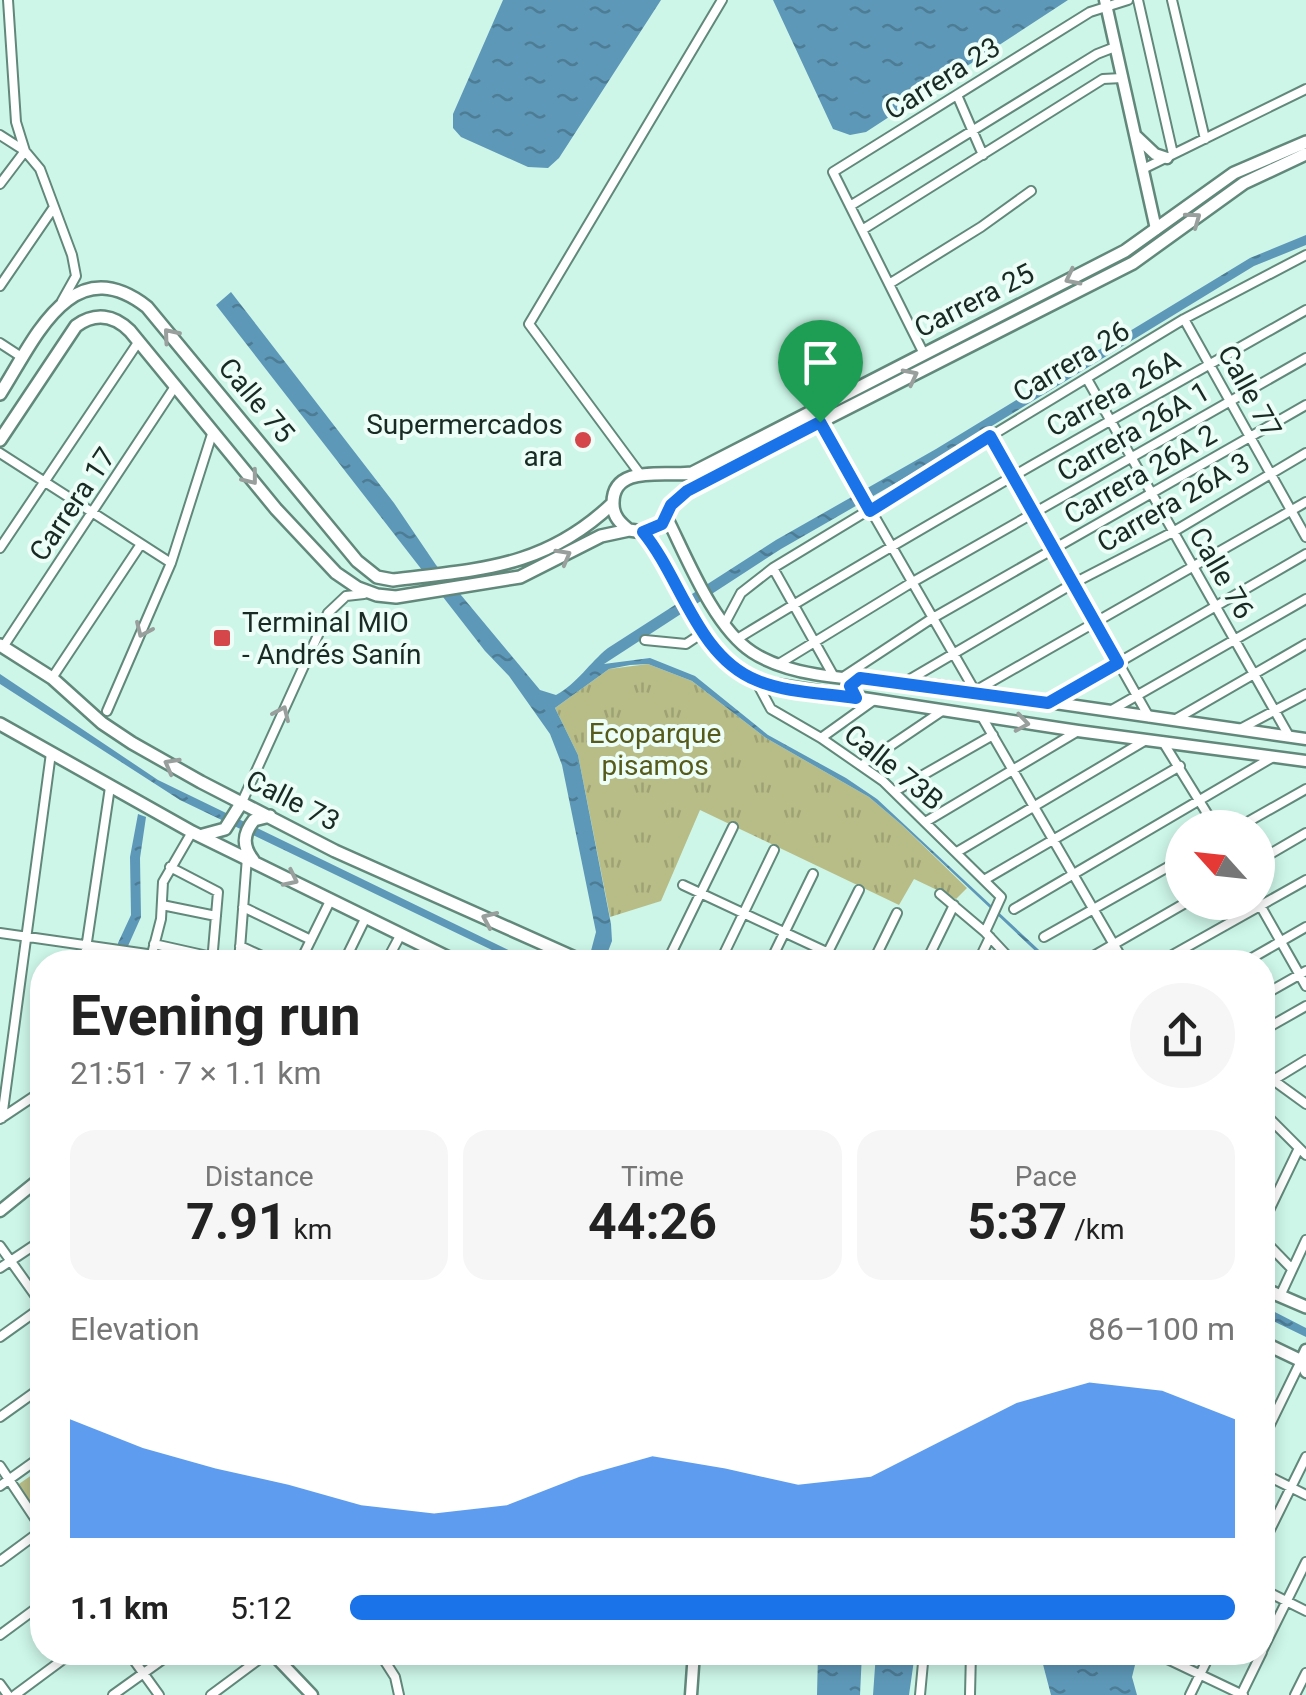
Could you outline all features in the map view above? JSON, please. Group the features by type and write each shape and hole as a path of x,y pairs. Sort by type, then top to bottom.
{"main road":[{"name":"Carrera 25","path":"640,474 692,472 1126,250 1234,173 1306,142"},
{"name":"Carrera 25","path":"671,505 698,484 1134,263 1244,183 1306,154"},
{"name":"Calle 75","path":"60,304 75,294 95,289 126,294 147,307 364,569 393,580 523,561 589,525 612,503"},
{"path":"0,394 60,304"},
{"name":"Calle 75","path":"0,440 73,330 98,316 124,324 276,509 347,581 377,595"},
{"path":"629,530 617,519 612,503 621,482 640,474"},
{"path":"377,595 396,597 498,582 542,568 600,536 657,528 667,518 671,505 668,489 654,476"},
{"name":"Calle 73","path":"2,646 52,678 132,744 239,807 268,817 546,950"},
{"path":"0,728 401,934 424,950"},
{"path":"202,834 225,828 239,807"},
{"path":"249,857 245,835 254,820 268,817"},
{"path":"1275,1294 1306,1308"},
{"path":"1275,1347 1305,1360"}],"street":[{"path":"8,0 5,48 16,122 25,151"},
{"path":"640,474 528,324 722,0"},
{"name":"Carrera 23","path":"850,206 833,172 1105,3 1128,0"},
{"path":"1138,0 1170,156"},
{"path":"1172,0 1205,139"},
{"path":"1105,3 1156,229"},
{"path":"924,354 850,206 1097,54 1115,47"},
{"path":"862,230 1103,80 1122,78"},
{"path":"1143,169 1306,89"},
{"path":"957,95 983,155"},
{"path":"0,136 25,151 40,168 76,266 74,284 60,304"},
{"path":"1136,136 1155,154 1170,156"},
{"path":"0,184 25,151"},
{"path":"889,284 1031,191"},
{"path":"0,286 54,207"},
{"name":"Carrera 26","path":"725,622 741,593 773,568 1184,320 1306,256"},
{"name":"Carrera 26A","path":"736,639 1012,474 1112,423 1306,310"},
{"name":"Calle 77","path":"1184,320 1306,537"},
{"path":"0,548 140,341"},
{"path":"0,343 23,358"},
{"name":"Carrera 26A 1","path":"777,665 1306,358"},
{"name":"Calle 76","path":"1086,379 1289,736"},
{"name":"Carrera 17","path":"2,646 94,514 176,386"},
{"name":"Carrera 26A 2","path":"838,676 1306,405"},
{"path":"820,422 975,691"},
{"path":"107,711 171,563 213,430"},
{"path":"990,436 1149,717"},
{"name":"Carrera 26A 3","path":"906,682 1074,583 1173,532 1306,452"},
{"path":"0,453 171,563"},
{"path":"975,691 1306,502"},
{"path":"667,518 688,562 736,639 777,665 1306,738"},
{"path":"643,532 672,572 704,632 726,660 756,680 778,687 1305,763"},
{"path":"52,678 140,544"},
{"path":"1048,703 1306,554"},
{"path":"773,568 838,676"},
{"path":"239,807 328,613 346,596 377,595"},
{"path":"1109,712 1306,599"},
{"path":"645,640 686,644 704,632"},
{"path":"1173,721 1306,644"},
{"path":"856,698 850,686 860,678"},
{"name":"Calle 73B","path":"756,680 771,709 821,738 895,790 1001,897 987,934"},
{"path":"1240,729 1306,694"},
{"path":"821,738 874,700"},
{"path":"862,765 942,711"},
{"path":"982,717 1117,950"},
{"path":"927,821 1078,731"},
{"path":"895,790 992,735"},
{"path":"956,852 1146,740"},
{"path":"1163,742 1206,810"},
{"path":"1,1118 51,753"},
{"path":"1014,909 1273,757"},
{"path":"984,880 1180,766"},
{"path":"86,950 110,787"},
{"path":"1269,810 1306,788"},
{"path":"673,950 732,827"},
{"path":"154,950 163,882 170,867 202,834"},
{"path":"1275,852 1306,834"},
{"path":"726,950 774,850"},
{"path":"240,950 249,857"},
{"path":"170,867 218,892 213,950"},
{"path":"1044,938 1165,869"},
{"path":"776,950 813,874"},
{"path":"1275,895 1306,880"},
{"path":"683,885 821,950"},
{"path":"829,950 859,890"},
{"path":"940,894 1002,950"},
{"path":"306,950 331,899"},
{"path":"162,905 216,916"},
{"path":"932,950 954,906"},
{"path":"243,907 311,940"},
{"path":"879,950 897,913"},
{"path":"1105,950 1165,915"},
{"path":"350,950 366,917"},
{"path":"1180,950 1230,920"},
{"path":"1268,920 1303,973 1306,986"},
{"path":"1266,950 1306,927"},
{"path":"0,934 122,950"},
{"path":"392,950 401,934"},
{"path":"982,950 987,934"},
{"path":"154,944 176,950"},
{"path":"240,946 249,950"},
{"path":"1275,989 1303,973"},
{"path":"1275,1024 1306,1006"},
{"path":"1306,1060 1275,1079 1306,1104"},
{"path":"1,1118 30,1099"},
{"path":"1275,1125 1302,1152 1275,1201"},
{"path":"0,1212 30,1188"},
{"path":"1280,1296 1306,1240"},
{"path":"0,1246 30,1289"},
{"path":"0,1268 30,1248"},
{"path":"1275,1251 1292,1269"},
{"path":"0,1337 30,1315"},
{"path":"1275,1417 1305,1360"},
{"path":"0,1417 30,1396"},
{"path":"1275,1520 1306,1457"},
{"path":"0,1486 30,1464"},
{"path":"0,1466 30,1511"},
{"path":"1275,1480 1306,1495"},
{"path":"0,1560 30,1539"},
{"path":"1275,1625 1306,1562"},
{"path":"1275,1595 1306,1611"},
{"path":"0,1635 30,1613"},
{"path":"0,1684 11,1695 54,1665"},
{"path":"137,1665 159,1695"},
{"path":"112,1695 155,1665"},
{"path":"210,1695 252,1665"},
{"path":"282,1665 309,1694"},
{"path":"388,1665 399,1695"},
{"path":"691,1695 693,1665"},
{"path":"920,1695 923,1665"},
{"path":"970,1695 971,1665"},
{"path":"1182,1665 1242,1695 1256,1665"},
{"path":"1190,1695 1204,1665"},
{"path":"1296,1695 1306,1673"}],"green space":[{"name":"Ecoparque pisamos","path":"648,664 692,681 766,738 869,797 967,888 956,899 914,879 899,905 700,810 661,901 610,917 578,755 555,708 609,669"},
{"path":"30,1476 30,1506 16,1486"}],"water":[{"path":"503,0 661,0 559,158 548,168 528,167 461,137 453,128 453,114"},
{"path":"773,0 1068,0 866,132 850,135 833,129"},
{"path":"1306,235 1306,245 1254,266 941,457 781,549 604,664 650,658 695,676 768,735 877,799 1039,950 1034,950 869,797 766,738 692,681 648,664 609,669 555,708 578,755 611,924 609,950 591,950 596,932 562,765 550,734 509,676 485,651 216,305 231,292 394,503 436,565 540,690 556,695 608,648 776,540 936,449 1250,258"},
{"path":"0,674 158,780 508,950 492,950 180,800 0,684"},
{"path":"138,814 146,817 140,858 141,917 128,950 118,950 131,915 130,857"},
{"path":"1275,1312 1306,1328 1306,1337 1275,1322"},
{"path":"818,1665 861,1665 860,1695 817,1695"},
{"path":"875,1665 913,1665 909,1695 873,1695"},
{"path":"1043,1665 1135,1665 1132,1677 1137,1695 1051,1695"}],"place":[{"name":"Supermercados ara","path":"583,440"},
{"name":"Terminal MIO - Andrés Sanín","path":"222,638"}],"route":[{"path":"820,422 870,511 990,436 1118,663 1048,703 860,678 850,686 856,698 778,687 742,674 707,637 672,572 643,532 662,524 671,505 698,484 820,422"}]}
